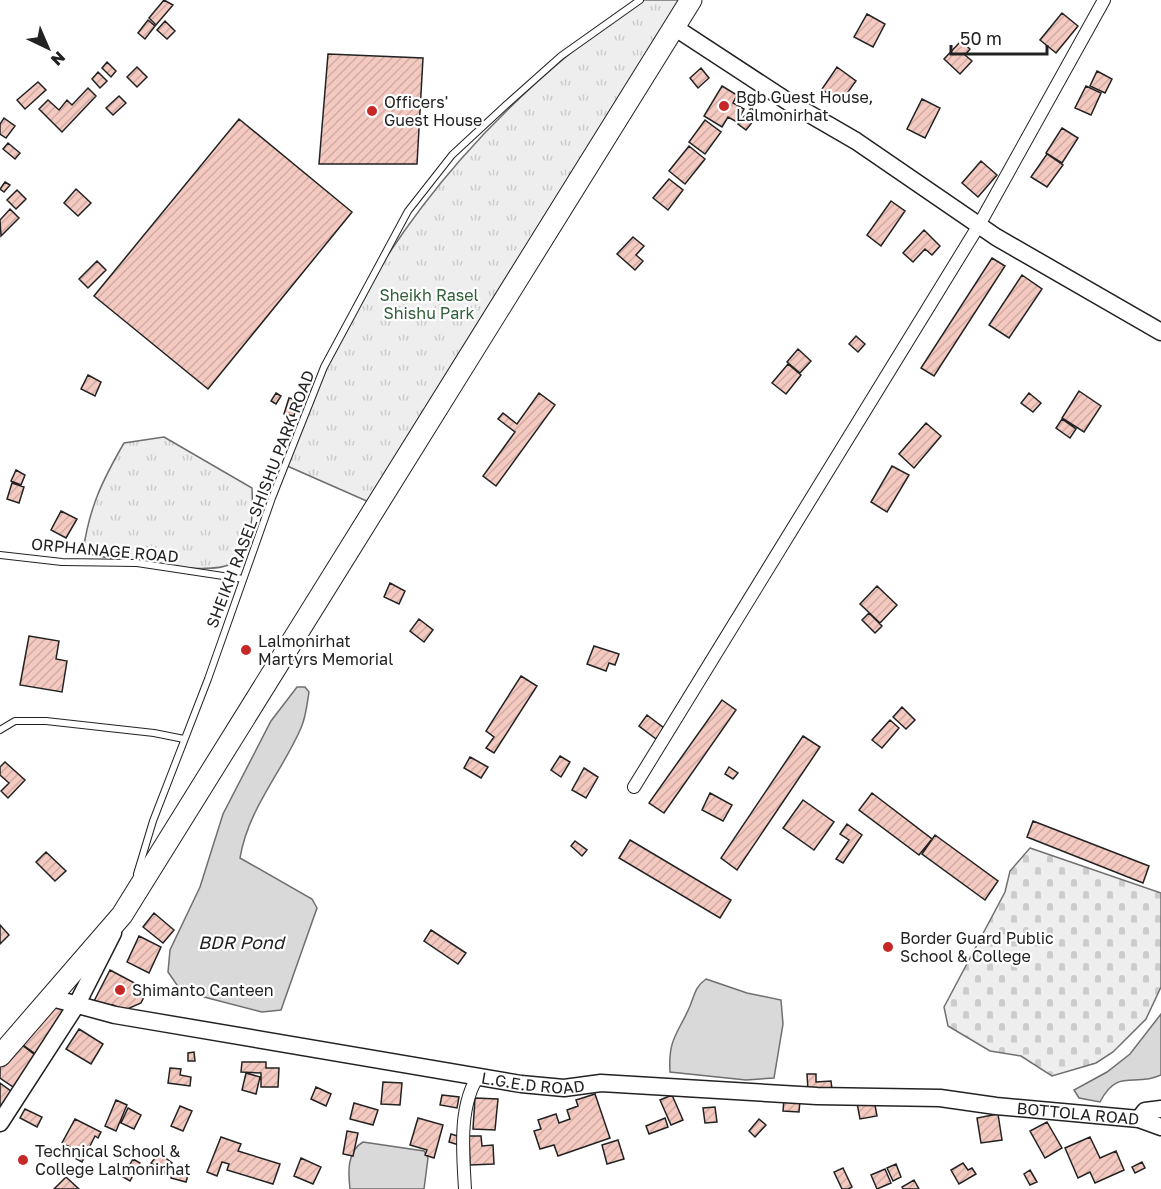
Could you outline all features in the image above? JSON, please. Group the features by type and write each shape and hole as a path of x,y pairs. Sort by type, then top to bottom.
{"highway":[{"path":"0,1056 52,998 126,908 691,0"}],"main road":[{"path":"674,27 787,101 856,141 1017,250 1161,333"},
{"path":"0,1123 77,1004 126,908"},
{"name":"L.G.E.D ROAD","path":"52,998 160,1023 479,1075 521,1084 564,1088 601,1083 817,1096 940,1098 996,1106"},
{"name":"BOTTOLA ROAD","path":"996,1106 1139,1119 1161,1127"},
{"path":"1139,1119 1144,1111 1161,1109"}],"street":[{"path":"634,788 979,225 1104,0"},
{"path":"465,1189 462,1160 463,1124 471,1086 479,1075"}],"lane":[{"name":"SHEIKH RASEL SHISHU PARK ROAD","path":"126,908 153,821 272,498 324,367 408,211 452,155 506,105 561,56 640,0"},
{"name":"ORPHANAGE ROAD","path":"0,555 62,562 137,563 243,579"},
{"path":"0,729 15,722 46,721 154,733 184,739"}],"green space":[{"name":"Sheikh Rasel Shishu Park","path":"640,0 691,0 378,506 285,465 322,373 357,305 423,205 460,160 544,76 590,37"},
{"path":"164,437 252,488 252,519 248,540 238,557 230,564 219,567 181,568 113,559 83,552 89,522 98,495 124,443"},
{"path":"1030,848 1161,893 1161,987 1146,1019 1113,1052 1096,1063 1052,1076 1021,1056 990,1051 948,1026 944,1007 1005,892 1010,871"}],"water":[{"name":"BDR Pond","path":"297,687 305,687 309,692 303,724 250,823 240,858 312,899 317,908 281,1010 262,1012 179,988 168,972 170,950 200,887 223,814 271,721"},
{"path":"706,979 747,993 781,1000 783,1024 774,1078 746,1080 670,1072 672,1044 697,988"},
{"path":"1161,1014 1161,1075 1143,1080 1127,1080 1113,1085 1100,1102 1079,1098 1074,1090 1107,1072 1130,1054"},
{"path":"363,1142 424,1151 428,1158 424,1189 350,1189 351,1156"}],"building":[{"path":"164,0 173,5 156,25 149,18"},
{"path":"1062,13 1078,26 1056,53 1040,40"},
{"path":"867,14 885,24 873,47 854,37"},
{"path":"148,20 155,26 145,39 138,33"},
{"path":"165,21 175,31 167,39 157,30"},
{"path":"961,41 970,49 965,55 972,61 960,74 944,59"},
{"name":"Officers' Guest House","path":"328,54 423,58 417,164 319,164"},
{"path":"107,62 116,71 111,77 102,68"},
{"path":"137,67 147,77 137,87 127,77"},
{"path":"837,67 856,81 840,103 822,89"},
{"path":"701,68 709,78 698,88 690,78"},
{"path":"1097,71 1112,79 1105,93 1090,86"},
{"path":"98,72 107,81 100,88 92,79"},
{"path":"38,82 46,90 25,109 17,100"},
{"name":"Bgb Guest House, Lalmonirhat","path":"722,86 737,95 733,103 744,109 737,122 728,117 722,127 704,116"},
{"path":"1086,86 1101,93 1091,115 1075,108"},
{"path":"88,88 96,96 62,132 39,109 48,100 59,110 67,100 72,105"},
{"path":"119,96 126,103 113,115 106,108"},
{"path":"922,99 940,108 925,138 907,129"},
{"path":"751,108 759,114 746,130 738,124"},
{"path":"4,118 15,126 6,138 0,134 0,124"},
{"path":"239,119 352,212 208,389 94,296"},
{"path":"705,120 721,132 705,154 689,142"},
{"path":"1062,128 1078,138 1062,163 1046,153"},
{"path":"8,143 20,153 15,159 3,149"},
{"path":"689,146 705,159 685,184 669,171"},
{"path":"1047,154 1063,165 1047,187 1031,177"},
{"path":"981,161 997,175 978,197 962,183"},
{"path":"669,179 683,190 668,210 653,198"},
{"path":"5,182 10,185 4,192 0,189"},
{"path":"76,189 91,203 78,216 64,203"},
{"path":"17,190 26,199 16,209 7,200"},
{"path":"891,201 905,211 881,246 867,235"},
{"path":"10,209 19,218 1,236 0,220"},
{"path":"924,230 940,246 932,255 925,249 913,262 903,253"},
{"path":"633,237 644,246 636,255 643,261 635,270 617,254"},
{"path":"992,258 1005,266 934,376 921,368"},
{"path":"97,261 106,270 88,288 79,279"},
{"path":"1022,275 1042,289 1009,338 989,325"},
{"path":"856,336 865,344 858,352 849,344"},
{"path":"798,349 811,361 800,373 787,362"},
{"path":"788,364 801,375 786,394 772,383"},
{"path":"88,375 101,382 95,396 81,389"},
{"path":"1079,391 1101,406 1084,432 1062,418"},
{"path":"276,393 281,396 276,404 271,401"},
{"path":"539,393 555,405 496,486 483,476 515,432 498,419 503,413 517,424"},
{"path":"1029,393 1041,403 1033,412 1021,403"},
{"path":"289,398 298,400 294,416 284,414"},
{"path":"1062,419 1076,429 1070,438 1056,428"},
{"path":"926,423 941,436 914,468 899,454"},
{"path":"892,466 909,475 887,512 871,502"},
{"path":"16,470 25,475 21,485 11,481"},
{"path":"12,483 24,487 19,503 7,499"},
{"path":"61,511 77,519 66,538 51,530"},
{"path":"390,583 405,591 399,604 384,597"},
{"path":"877,586 897,605 880,623 860,604"},
{"path":"869,613 882,626 875,633 862,620"},
{"path":"419,619 433,630 424,642 410,631"},
{"path":"29,636 59,641 56,659 67,661 62,692 20,685"},
{"path":"594,646 619,654 615,665 609,663 606,671 587,664"},
{"path":"521,676 537,686 494,753 486,748 494,737 486,731"},
{"path":"722,700 736,710 664,813 649,803"},
{"path":"902,707 915,720 906,729 893,717"},
{"path":"647,715 664,728 656,739 639,726"},
{"path":"890,720 899,728 882,748 872,740"},
{"path":"803,736 820,747 737,870 721,858"},
{"path":"560,756 570,762 561,777 551,770"},
{"path":"470,757 488,767 481,778 464,768"},
{"path":"5,762 25,780 8,798 1,791 9,783 0,775 0,767"},
{"path":"729,767 738,773 733,779 725,774"},
{"path":"584,768 598,777 586,798 572,790"},
{"path":"710,793 732,805 723,821 702,810"},
{"path":"872,793 932,839 919,855 859,810"},
{"path":"803,800 834,822 814,850 783,828"},
{"path":"1033,821 1149,866 1143,883 1027,837"},
{"path":"847,824 862,835 843,863 836,859 849,840 840,834"},
{"path":"935,835 998,881 985,900 922,854"},
{"path":"630,840 731,900 720,918 619,858"},
{"path":"575,841 587,850 582,856 571,846"},
{"path":"46,852 66,871 55,881 36,862"},
{"path":"154,913 174,930 163,943 143,927"},
{"path":"0,925 9,935 0,944"},
{"path":"431,930 466,953 458,964 424,941"},
{"path":"139,936 161,947 149,973 127,962"},
{"name":"Shimanto Canteen","path":"110,970 142,987 144,997 141,1003 123,1011 113,1005 93,1003"},
{"path":"54,1002 68,1012 37,1055 23,1045"},
{"path":"79,1029 103,1044 91,1064 66,1049"},
{"path":"18,1042 39,1058 16,1089 0,1078 0,1065"},
{"path":"194,1052 195,1061 188,1061 188,1053"},
{"path":"242,1062 266,1062 266,1068 279,1068 278,1087 261,1087 261,1073 241,1072"},
{"path":"170,1068 181,1069 180,1075 191,1077 190,1086 168,1083"},
{"path":"246,1073 260,1077 256,1094 242,1090"},
{"path":"807,1074 816,1074 816,1082 831,1081 832,1089 808,1090"},
{"path":"383,1082 402,1083 400,1105 381,1104"},
{"path":"0,1083 15,1094 0,1115"},
{"path":"316,1087 331,1094 326,1106 311,1099"},
{"path":"595,1094 610,1138 558,1156 554,1145 540,1149 534,1131 541,1129 538,1120 556,1114 559,1123 570,1119 567,1110 578,1106 576,1100"},
{"path":"442,1095 459,1097 457,1108 440,1105"},
{"path":"672,1095 683,1120 671,1125 660,1100"},
{"path":"475,1098 498,1099 495,1130 473,1129"},
{"path":"784,1099 800,1100 799,1112 783,1111"},
{"path":"116,1100 127,1105 116,1131 105,1126"},
{"path":"874,1100 877,1116 860,1119 857,1103"},
{"path":"354,1103 378,1110 373,1125 350,1119"},
{"path":"180,1106 192,1111 183,1131 171,1126"},
{"path":"715,1107 717,1122 705,1123 703,1108"},
{"path":"128,1108 141,1115 134,1129 121,1123"},
{"path":"25,1109 42,1117 37,1127 20,1118"},
{"path":"998,1114 1002,1140 981,1143 977,1118"},
{"path":"418,1118 443,1125 434,1158 425,1155 427,1150 410,1145"},
{"path":"665,1118 668,1127 649,1134 646,1126"},
{"path":"75,1119 101,1132 98,1138 95,1136 82,1162 71,1156 74,1149 62,1143"},
{"path":"759,1119 766,1125 755,1137 749,1131"},
{"path":"1047,1122 1062,1148 1045,1158 1030,1131"},
{"path":"347,1131 358,1133 353,1156 343,1154"},
{"path":"451,1134 461,1137 459,1145 449,1142"},
{"path":"469,1136 481,1136 482,1146 493,1145 494,1164 470,1165"},
{"path":"221,1137 241,1144 238,1151 280,1164 273,1184 227,1170 229,1164 222,1162 217,1176 207,1172"},
{"path":"1090,1137 1100,1158 1116,1151 1124,1170 1095,1183 1090,1172 1078,1178 1065,1148"},
{"path":"618,1140 624,1159 607,1164 602,1145"},
{"path":"159,1153 172,1163 164,1173 151,1163"},
{"path":"301,1158 321,1167 313,1184 294,1176"},
{"path":"133,1159 140,1163 130,1181 123,1177"},
{"path":"1142,1162 1145,1168 1135,1173 1132,1167"},
{"path":"963,1163 968,1170 972,1168 976,1174 959,1184 951,1170"},
{"path":"896,1164 901,1177 893,1181 887,1168"},
{"path":"174,1167 189,1172 186,1182 171,1178"},
{"path":"843,1168 852,1187 848,1189 842,1189 834,1172"},
{"path":"885,1169 891,1183 877,1189 871,1175"},
{"path":"1030,1170 1037,1182 1030,1185 1024,1174"},
{"path":"66,1177 79,1189 54,1189"},
{"path":"914,1180 919,1189 903,1189 902,1187"}],"place":[{"name":"Bgb Guest House, Lalmonirhat","path":"724,106"},
{"name":"Officers' Guest House","path":"372,111"},
{"name":"Lalmonirhat Martyrs Memorial","path":"246,650"},
{"name":"Border Guard Public School & College","path":"888,947"},
{"name":"Shimanto Canteen","path":"120,990"},
{"name":"Technical School & College Lalmonirhat","path":"23,1160"}]}
